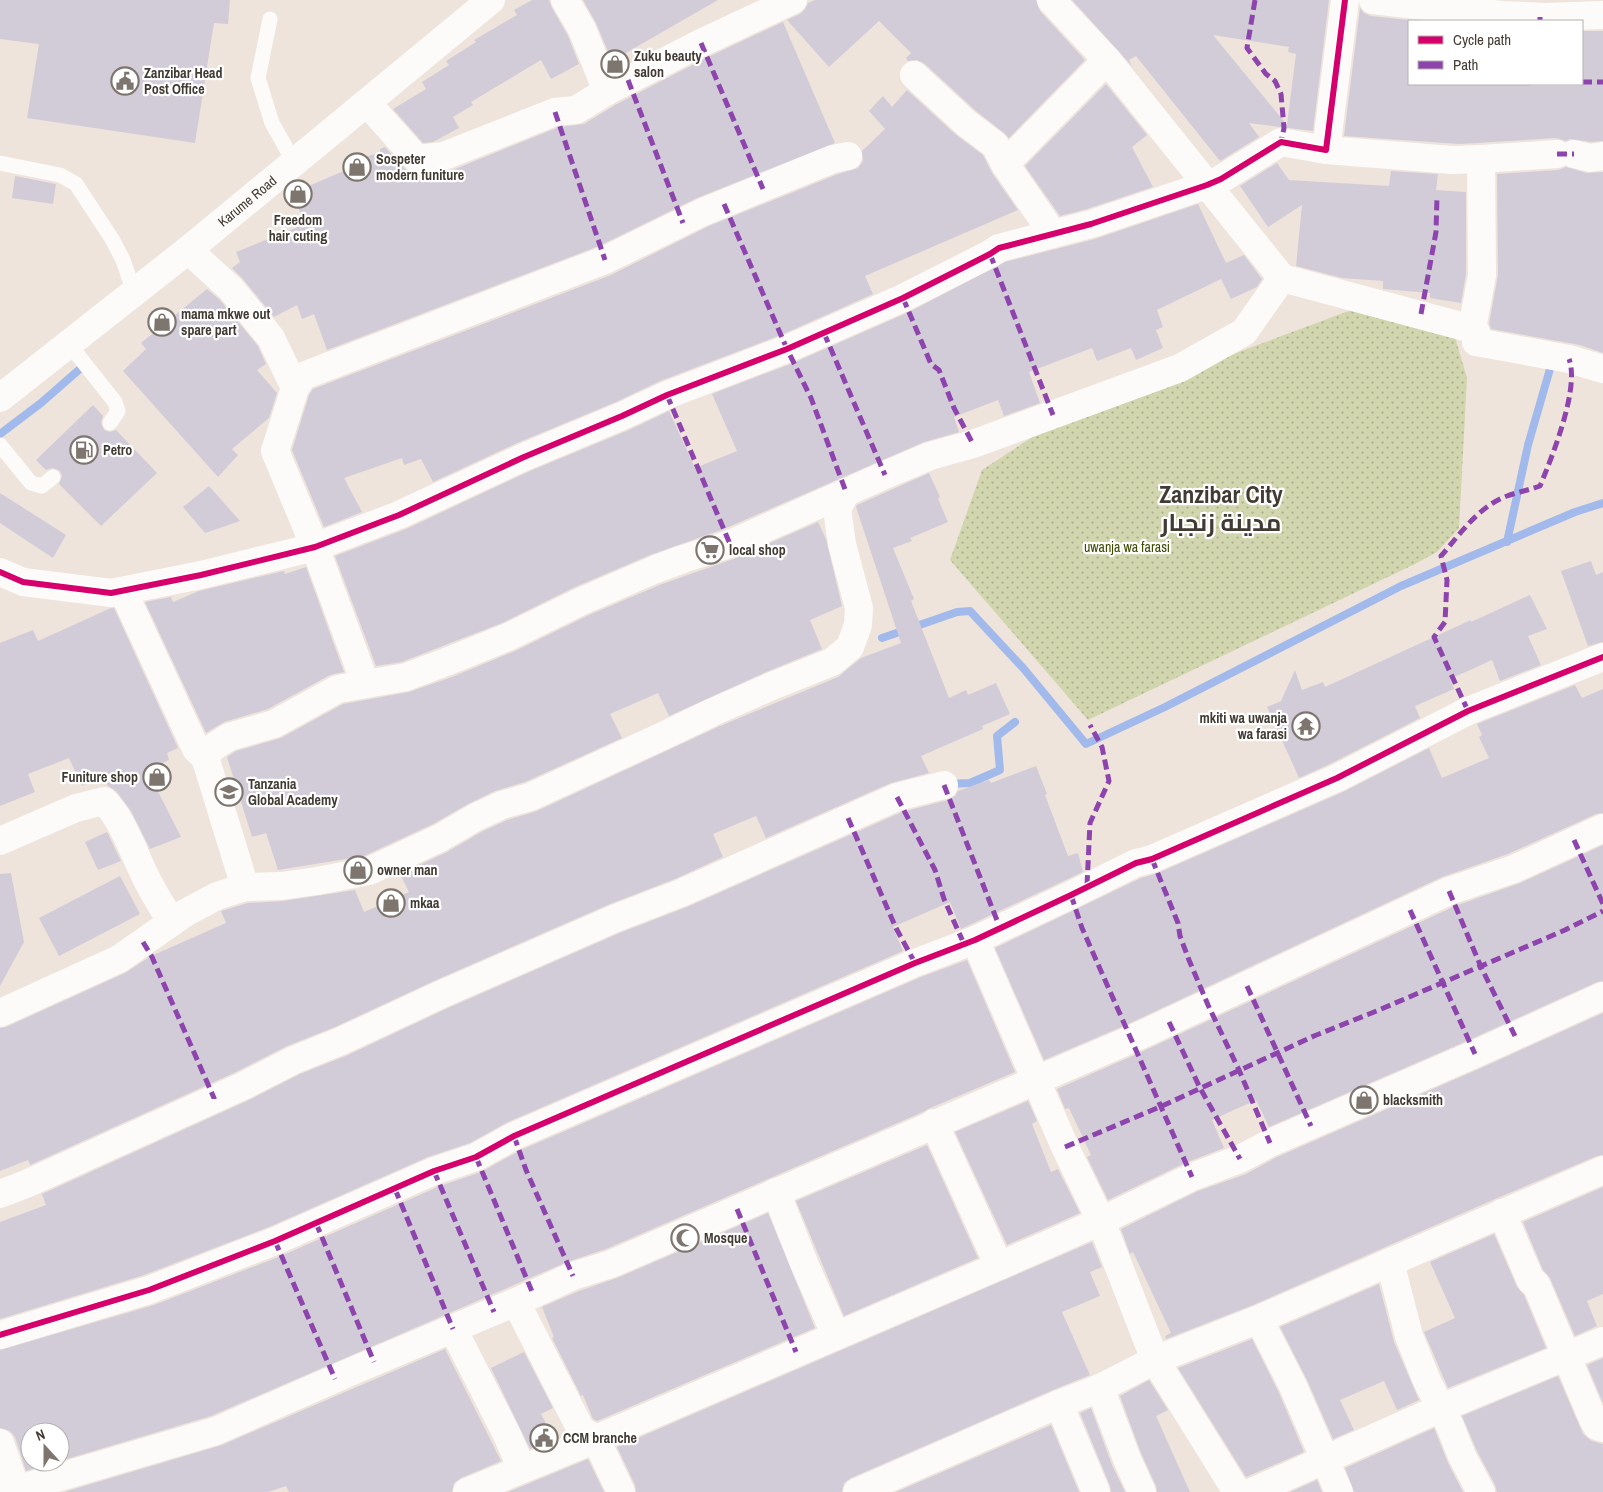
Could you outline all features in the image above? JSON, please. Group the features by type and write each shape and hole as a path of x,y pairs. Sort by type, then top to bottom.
{"street":[{"name":"Karume Road","path":"0,398 188,250 491,0"},
{"path":"565,0 582,29 607,91"},
{"path":"367,103 417,159 444,156 555,112 576,110 607,91 701,43 793,0"},
{"path":"1051,0 1107,60 1282,278 1472,329 1476,332 1476,342 1569,359 1603,369"},
{"path":"1326,150 1345,0"},
{"path":"1373,0 1502,14 1556,17 1603,15"},
{"path":"1005,164 1107,60"},
{"path":"914,75 966,123 995,145 1005,164 1053,234"},
{"path":"0,572 23,582 111,593 201,575 315,547 398,515 524,456 622,416 667,395 787,349 903,298 999,248 1133,211 1207,185 1281,142 1326,150 1453,160 1565,154 1590,158 1603,156"},
{"path":"365,683 315,547 275,452 295,388 302,376 605,260 703,212 763,189 824,162 848,156"},
{"path":"1472,329 1482,276 1481,160"},
{"path":"188,250 231,289 271,338 295,388"},
{"path":"204,757 212,748 229,737 274,724 338,689 406,676 508,637 582,601 683,559 730,544 930,456 973,444 1180,368 1244,332 1282,278"},
{"path":"0,1012 119,959 185,913 217,896 245,887 280,886 369,871 440,838 476,817 502,805 530,797 712,712 832,662 850,647 858,625 859,608 842,544 837,509 846,492"},
{"path":"123,591 196,749 204,757 245,887"},
{"path":"0,1335 149,1290 275,1242 434,1171 476,1157 514,1136 906,967 975,940 1136,862 1152,859 1337,778 1468,711 1603,657"},
{"path":"0,1194 243,1086 294,1060 341,1041 536,953 681,893 897,798 944,785"},
{"path":"0,841 76,808 104,801 119,823 170,923"},
{"path":"0,1442 14,1491 216,1431 557,1283 611,1264 934,1123 1036,1081 1208,1005 1449,891 1514,869 1603,828"},
{"path":"975,940 1065,1147 1101,1221 1155,1360 1237,1492"},
{"path":"467,1492 596,1440 999,1266 1101,1221 1192,1177 1240,1159 1270,1143 1603,996"},
{"path":"934,1123 999,1266"},
{"path":"857,1492 1100,1388 1155,1360 1259,1319 1603,1170"},
{"path":"776,1192 836,1336"},
{"path":"1502,1213 1531,1281 1536,1284 1597,1426 1603,1428"},
{"path":"1390,1262 1409,1336 1462,1456 1481,1492"},
{"path":"516,1302 581,1430 596,1440 621,1492"},
{"path":"1259,1319 1293,1386 1339,1492"},
{"path":"453,1329 507,1435 522,1469"},
{"path":"1252,1492 1440,1408 1603,1341"},
{"path":"1100,1388 1142,1492"},
{"path":"1059,1404 1096,1492"}],"lane":[{"path":"270,19 258,78 272,123 294,162"},
{"path":"0,162 60,175 76,184 120,253 134,292"},
{"path":"69,344 115,402 118,412 110,423"},
{"path":"1,446 31,483 42,486 53,477"}],"green space":[{"name":"uwanja wa farasi","path":"1354,309 1455,337 1467,378 1459,528 1437,552 1415,564 1088,720 950,560 982,470 1037,434 1244,350"}],"building":[{"path":"0,0 230,0 228,24 214,23 195,143 27,118 39,44 0,39"},
{"path":"532,0 549,0 568,36 579,64 551,79 541,60 471,102 473,105 453,117 459,128 433,142 423,143 393,109 426,89 422,82 449,65 446,61 476,42 474,40 517,15 514,10"},
{"path":"583,0 718,0 612,61 596,23"},
{"path":"815,0 1036,0 1040,11 1085,60 1009,138 976,111 925,64 917,60 908,61 906,58 911,53 879,21 829,67 787,20 800,14 808,3"},
{"path":"1072,0 1329,0 1313,131 1249,123 1259,137 1220,161 1136,56 1129,60 1132,66","holes":["1213,35 1289,47 1288,52 1296,54 1287,125"]},
{"path":"1360,8 1364,13 1371,16 1409,20 1408,85 1582,86 1583,31 1603,31 1603,141 1591,142 1570,139 1566,141 1556,138 1460,144 1344,136"},
{"path":"783,22 835,143 697,198 599,246 327,350 314,314 302,319 297,305 274,317 232,268 240,262 236,252 305,224 292,193 365,162 363,158 380,152 380,149 385,147 412,174 419,175 450,171 559,127 584,124 615,105 708,57"},
{"path":"1106,84 1147,135 1132,147 1153,187 1060,216 1025,166"},
{"path":"907,90 955,134 983,155 992,173 1018,210 865,276 873,294 781,335 660,381 433,482 421,459 404,465 402,458 344,478 362,512 324,527 292,450 309,395 313,389 611,275 709,226 838,174 858,168 863,161 862,151 885,129 869,111 883,96 892,107"},
{"path":"1277,163 1289,180 1389,186 1391,171 1438,174 1436,190 1466,192 1466,274 1461,303 1430,298 1430,293 1383,289 1383,281 1342,278 1296,266 1302,205 1268,227 1240,186"},
{"path":"1566,167 1587,173 1603,172 1603,353 1580,345 1491,329 1489,324 1498,275 1497,174 1558,170"},
{"path":"15,176 56,184 53,204 12,198"},
{"path":"1198,204 1226,263 1244,255 1262,279 1257,287 1231,299 1221,279 1157,310 1163,327 1156,330 1163,348 1136,360 1131,348 1097,361 1092,348 1029,372 1040,403 1004,416 998,400 954,417 959,432 924,442 724,529 650,555 575,587 502,623 402,662 376,666 335,556 406,529 530,471 629,430 669,411 695,468 737,451 712,394 793,363 909,312 1005,262 1095,239"},
{"path":"207,289 220,300 258,346 266,364 257,370 277,393 269,418 232,449 238,455 218,477 123,371 146,349 141,343"},
{"path":"93,405 103,416 101,423 104,430 110,432 116,430 157,473 101,526 59,484 62,476 60,471 52,468 46,470 36,460"},
{"path":"929,473 940,497 938,499 948,522 910,538 912,541 893,548 914,599 911,601 949,698 966,690 968,695 996,683 1010,714 982,726 983,729 921,756 929,773 891,783 766,838 756,816 713,834 723,857 675,879 610,904 436,980 335,1027 287,1046 236,1072 30,1165 28,1160 0,1171 0,1028 6,1027 125,973 151,956 226,923 221,911 248,903 283,901 355,890 364,912 409,892 400,874 447,852 483,831 507,820 537,811 720,726 838,677 861,658 901,643 856,507"},
{"path":"209,486 240,521 205,533 183,507"},
{"path":"0,493 66,535 53,558 0,523"},
{"path":"818,522 826,539 842,606 810,620 822,649 669,716 658,693 610,714 622,738 525,782 495,791 433,824 364,856 278,870 266,833 252,837 227,757 236,751 281,738 343,704 409,692 452,677 515,651 589,615 662,584 736,558"},
{"path":"1591,561 1596,575 1603,572 1603,642 1588,646 1561,571"},
{"path":"306,567 344,672 330,675 268,709 224,722 206,733 145,602 171,597 173,602 199,591 284,571 285,574"},
{"path":"1530,595 1547,629 1528,636 1541,665 1500,681 1492,660 1450,679 1454,689 1415,706 1420,718 1299,778 1267,707 1281,701 1295,670 1302,690 1323,682 1325,687"},
{"path":"114,608 178,748 167,753 169,760 147,770 181,837 150,849 131,811 116,791 108,786 103,776 82,786 69,758 28,774 35,792 0,806 0,643 33,630 38,641"},
{"path":"1575,685 1582,698 1603,689 1603,813 1596,814 1508,854 1442,877 1126,1025 1044,1060 995,948 1141,878 1158,873 1343,792 1429,748 1442,778 1489,758 1479,737 1482,735 1477,724"},
{"path":"1036,766 1068,856 1078,853 1083,872 961,929 950,902 893,927 903,951 508,1122 470,1143 428,1157 269,1227 144,1275 0,1319 0,1222 46,1205 42,1194 249,1100 300,1074 348,1055 448,1008 622,932 687,907 902,812 948,800 955,796 958,791 989,780 991,783"},
{"path":"107,832 121,861 98,870 85,842"},
{"path":"1603,845 1603,981 1269,1127 1256,1100 1212,1120 1224,1148 1185,1163 1108,1200 1087,1157 1091,1155 1069,1108 1065,1109 1057,1089 1139,1053 1455,906 1520,883"},
{"path":"11,873 24,942 0,986 0,874"},
{"path":"120,876 140,914 59,956 39,918"},
{"path":"967,960 1015,1072 606,1249 567,1262 211,1416 70,1458 70,1422 20,1422 20,1452 15,1437 10,1431 0,1428 0,1350 154,1305 281,1256 440,1186 481,1172 521,1150 921,977"},
{"path":"1603,1013 1603,1155 1495,1199 1253,1305 1166,1339 1165,1336 1171,1333 1133,1252 1130,1254 1121,1229 1198,1191 1246,1174 1277,1157"},
{"path":"1028,1101 1037,1121 1032,1124 1051,1172 1058,1169 1080,1213 1007,1245 955,1132"},
{"path":"927,1145 978,1258 844,1316 796,1201"},
{"path":"1603,1187 1603,1294 1587,1301 1597,1326 1575,1336 1550,1278 1543,1270 1523,1222"},
{"path":"768,1213 815,1328 597,1421 593,1419 583,1395 581,1396 552,1338 554,1337 542,1307 579,1291 617,1278"},
{"path":"1494,1234 1517,1287 1524,1295 1546,1348 1448,1388 1424,1332 1455,1318 1430,1262"},
{"path":"1092,1242 1102,1267 1090,1272 1100,1296 1062,1312 1090,1375 851,1478 844,1483 842,1492 636,1492 635,1485 617,1447"},
{"path":"1379,1284 1394,1342 1419,1400 1397,1410 1384,1381 1340,1400 1354,1430 1333,1439 1307,1380 1280,1327"},
{"path":"1252,1339 1279,1393 1304,1452 1246,1477 1178,1368"},
{"path":"445,1349 501,1461 461,1478 454,1483 452,1492 289,1492 286,1486 268,1492 64,1492 222,1445"},
{"path":"524,1352 553,1408 541,1414 554,1439 530,1449 491,1368"},
{"path":"1603,1358 1603,1403 1587,1365"},
{"path":"1558,1376 1583,1434 1592,1441 1603,1444 1603,1492 1497,1492 1462,1416"},
{"path":"1149,1380 1168,1410 1156,1416 1190,1492 1157,1492 1120,1396"},
{"path":"1091,1408 1112,1465 1125,1492 1111,1492 1080,1413"},
{"path":"1051,1425 1079,1492 896,1492"},
{"path":"1434,1428 1448,1463 1463,1492 1354,1492 1345,1468"},
{"path":"588,1459 604,1492 508,1492"},
{"path":"1317,1480 1322,1492 1290,1492"}],"waterway":[{"path":"1507,542 1528,445 1552,362"},
{"path":"0,434 41,403 81,368"},
{"path":"882,638 957,612 970,611 1024,669 1086,744 1165,707 1401,586 1575,512 1603,503"},
{"path":"949,784 970,783 1000,770 997,736 1015,722"}],"marked path":[{"path":"1255,0 1247,48 1266,74 1275,81 1281,94 1284,128 1281,142"},
{"path":"701,43 763,189"},
{"path":"628,80 683,223"},
{"path":"1583,82 1603,82"},
{"path":"555,112 605,260"},
{"path":"1557,154 1574,154"},
{"path":"1421,314 1436,232 1437,197"},
{"path":"724,204 787,349 811,398 846,492"},
{"path":"990,254 1053,415"},
{"path":"903,298 931,364 939,370 954,408 973,444"},
{"path":"824,333 885,475"},
{"path":"1468,711 1434,637 1445,622 1447,580 1441,556 1487,507 1507,496 1540,486 1557,441 1568,404 1571,387 1569,359"},
{"path":"667,395 730,544"},
{"path":"1087,885 1090,823 1109,781 1102,747 1090,725"},
{"path":"944,785 1000,928"},
{"path":"897,797 935,870 944,899 964,944"},
{"path":"848,818 896,928 915,963"},
{"path":"1574,840 1603,904"},
{"path":"1152,859 1178,923 1180,936 1189,960 1270,1143"},
{"path":"1449,891 1481,967 1515,1036"},
{"path":"1071,895 1082,928 1192,1177"},
{"path":"1410,910 1475,1054"},
{"path":"1065,1147 1162,1106 1314,1036 1565,930 1603,911"},
{"path":"143,942 152,957 214,1099"},
{"path":"1247,986 1311,1126"},
{"path":"1169,1022 1200,1088 1240,1159"},
{"path":"514,1136 526,1170 573,1276"},
{"path":"476,1157 533,1294"},
{"path":"434,1171 494,1312"},
{"path":"395,1189 453,1329"},
{"path":"737,1209 796,1352"},
{"path":"316,1223 374,1362"},
{"path":"275,1241 335,1379"}],"cycle path":[{"path":"0,572 23,582 111,593 201,575 315,547 399,515 524,457 667,395 787,349 903,298 999,248 1091,224 1207,185 1221,179 1281,142 1326,150 1345,0"},
{"path":"0,1335 149,1290 275,1241 434,1171 476,1157 514,1136 915,963 975,940 1136,863 1152,859 1337,778 1468,711 1603,657"}],"place":[{"name":"Zuku beauty salon","path":"615,64"},
{"name":"Zanzibar Head Post Office","path":"125,81"},
{"name":"Sospeter modern funiture","path":"357,167"},
{"name":"Freedom hair cuting","path":"298,194"},
{"name":"mama mkwe out spare part","path":"162,322"},
{"name":"Petro","path":"84,450"},
{"name":"local shop","path":"710,550"},
{"name":"mkiti wa uwanja wa farasi","path":"1306,726"},
{"name":"Funiture shop","path":"157,777"},
{"name":"Tanzania Global Academy","path":"229,792"},
{"name":"owner man","path":"358,870"},
{"name":"mkaa","path":"391,903"},
{"name":"blacksmith","path":"1364,1100"},
{"name":"Mosque","path":"685,1238"},
{"name":"CCM branche","path":"544,1438"}],"district":[{"name":"Zanzibar City مدينة زنجبار","path":"1221,509"}]}
